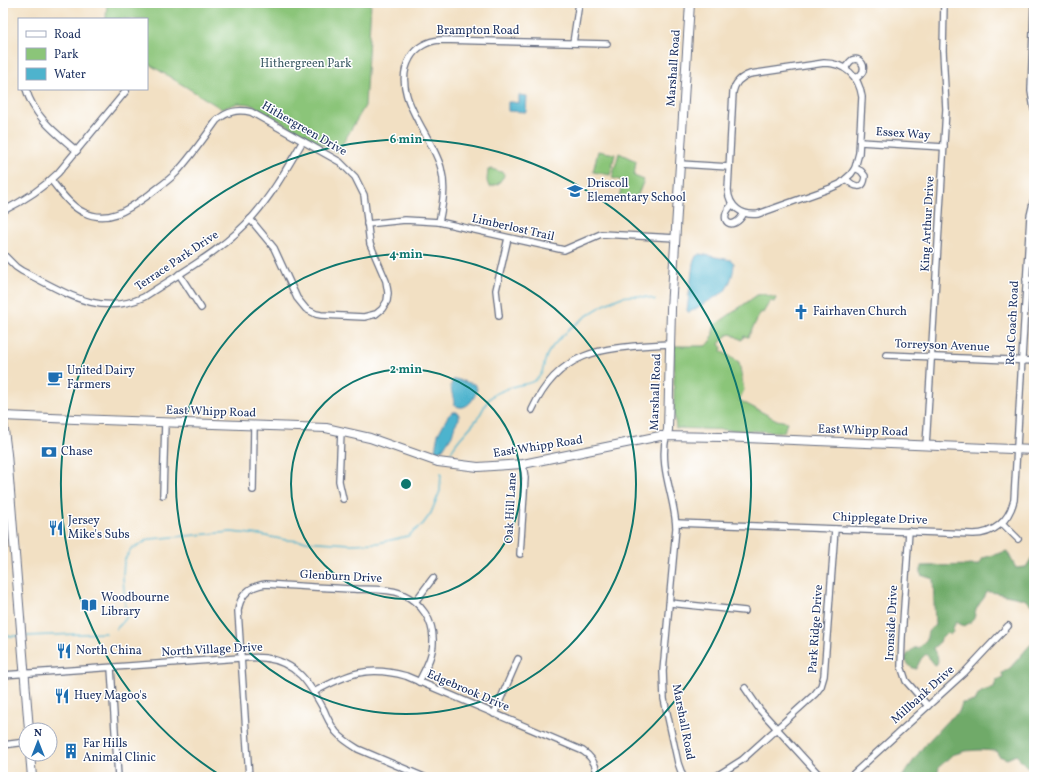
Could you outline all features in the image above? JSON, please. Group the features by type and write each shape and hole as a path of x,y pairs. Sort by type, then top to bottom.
{"main road":[{"name":"Marshall Road","path":"666,436 668,430 670,344 690,3"},
{"name":"East Whipp Road","path":"3,416 316,427 370,438 425,458 452,464 491,467 523,464 660,436 722,437 1034,450"},
{"path":"3,422 7,452 28,722"},
{"path":"31,762 32,777"}],"street":[{"path":"573,43 579,3"},
{"name":"King Arthur Drive","path":"926,446 946,109 943,51 944,3"},
{"path":"1034,3 1031,92 1034,109"},
{"name":"Brampton Road","path":"439,222 444,195 443,177 433,148 412,109 404,82 406,67 412,55 424,44 434,40 607,44"},
{"path":"845,68 852,60 861,62 864,69 862,74 856,79"},
{"path":"824,63 835,64 845,68 856,79 862,97 859,153 855,168 846,179 840,184 830,188 758,214 744,213 736,209 732,205 728,195 733,92 738,80 750,74 824,63"},
{"path":"26,90 33,107 44,122 77,150"},
{"path":"3,211 28,197 51,180 126,91"},
{"name":"Hithergreen Drive","path":"51,180 73,205 83,212 97,216 110,216 126,210 168,180 177,172 218,120 228,113 238,110 251,112 340,162 351,171 355,177 362,191 373,253 387,287 387,301 382,309 376,314 364,317 340,316 316,314 302,305 297,298 274,248 250,220"},
{"name":"Terrace Park Drive","path":"3,254 22,271 93,303 121,305 137,300 179,274 226,241 250,220 277,185 303,141"},
{"name":"Essex Way","path":"860,142 944,147"},
{"path":"680,164 729,167"},
{"path":"846,179 856,186 862,184 865,176 861,171 855,168"},
{"name":"Red Coach Road","path":"1016,449 1030,216 1034,199"},
{"path":"732,205 725,214 726,219 730,223 733,224 739,222 744,213"},
{"name":"Limberlost Trail","path":"367,224 405,220 439,222 564,250 600,234 676,238"},
{"path":"499,316 496,297 497,286 508,238"},
{"path":"179,274 201,308"},
{"path":"1026,279 1034,280"},
{"path":"532,410 540,394 552,378 566,366 579,358 600,351 670,344"},
{"name":"Torreyson Avenue","path":"886,355 1034,361"},
{"path":"163,495 165,422"},
{"path":"253,490 254,425"},
{"path":"341,431 339,481 343,499"},
{"name":"Marshall Road","path":"666,436 664,446 665,469 676,522 676,540 663,671 663,690 678,763 683,777"},
{"path":"1016,449 1014,500 1009,514 1002,523 1018,539"},
{"name":"Oak Hill Lane","path":"520,554 525,478 523,464"},
{"name":"Chipplegate Drive","path":"676,522 979,534 993,530 1002,523"},
{"name":"Park Ridge Drive","path":"716,777 742,760 815,694 823,681 835,528"},
{"name":"Ironside Drive","path":"909,531 901,666 906,680 928,706"},
{"path":"415,602 433,578"},
{"name":"Glenburn Drive","path":"249,777 240,658 238,606 246,593 259,585 266,584 389,591 402,594 415,602 426,615 433,635 431,654 420,682"},
{"path":"670,603 745,611"},
{"name":"Millbank Drive","path":"850,777 964,673 1008,626"},
{"name":"North Village Drive","path":"3,675 240,658 265,658 287,665 303,676 314,692 331,725 341,737 349,743 358,749 424,777"},
{"path":"494,714 518,658"},
{"path":"111,668 118,777"},
{"name":"Edgebrook Drive","path":"314,692 347,675 368,671 397,674 420,682 583,751 594,763 597,777"},
{"path":"745,688 760,710 776,729 821,777"},
{"path":"3,745 18,743"}],"green space":[{"name":"Hithergreen Park","path":"107,3 371,3 365,106 337,153 250,104 238,103 222,109 148,64 148,18 106,18"},
{"path":"598,151 615,154 610,175 593,172"},
{"path":"619,153 636,161 634,176 644,180 637,197 619,197 623,181 612,178"},
{"path":"492,169 504,173 504,176 498,184 490,187 487,181 488,170"},
{"path":"763,294 776,298 774,302 770,301 763,313 761,312 748,337 744,336 742,340 731,334 727,335 719,344 722,348 721,351 739,362 744,390 739,400 777,420 787,422 784,432 676,428 674,413 674,346 705,346 712,340 715,325 757,295"},
{"path":"1007,551 1016,568 1026,567 1034,554 1034,607 1024,599 987,592 976,609 972,621 964,626 956,622 953,632 950,635 947,633 933,648 938,657 937,664 935,665 926,654 921,659 916,669 910,666 906,662 906,657 914,648 918,648 927,639 928,631 935,626 933,579 921,575 921,566 979,565 983,558"},
{"path":"1034,643 1034,774 1016,755 1007,759 999,756 996,751 979,750 965,751 952,755 939,767 937,777 902,777 923,747 947,721 959,712 962,703 975,701 984,690 994,687 996,680 1003,678 1002,673 1010,668 1030,645"}],"water":[{"path":"519,95 527,96 526,112 508,111 508,102 519,103"},
{"path":"700,254 731,260 734,263 733,271 730,282 724,292 688,312 693,263 696,256"},
{"path":"455,379 474,384 477,388 475,396 466,406 458,407 454,404 451,386 453,380"},
{"path":"452,412 457,412 459,419 455,425 452,435 443,449 436,452 435,450 438,434 448,416"}],"waterway":[{"path":"451,452 457,442 476,421 487,401 495,394 515,386 529,383 538,378 542,373 548,353 554,345 581,320 602,306 622,297 639,296 655,300"},
{"path":"116,629 127,617 123,576 124,561 131,549 150,539 231,532 261,535 286,540 351,544 378,543 408,536 423,524 431,513 440,491 441,473"},
{"path":"25,636 106,633"},
{"path":"3,636 19,636"}],"place":[{"name":"Driscoll Elementary School","path":"575,191"},
{"name":"Fairhaven Church","path":"801,312"},
{"name":"United Dairy Farmers","path":"55,378"},
{"name":"Chase","path":"49,452"},
{"name":"Jersey Mike's Subs","path":"56,528"},
{"name":"Woodbourne Library","path":"89,605"},
{"name":"North China","path":"64,651"},
{"name":"Huey Magoo's","path":"62,696"},
{"name":"Far Hills Animal Clinic","path":"71,751"}]}
